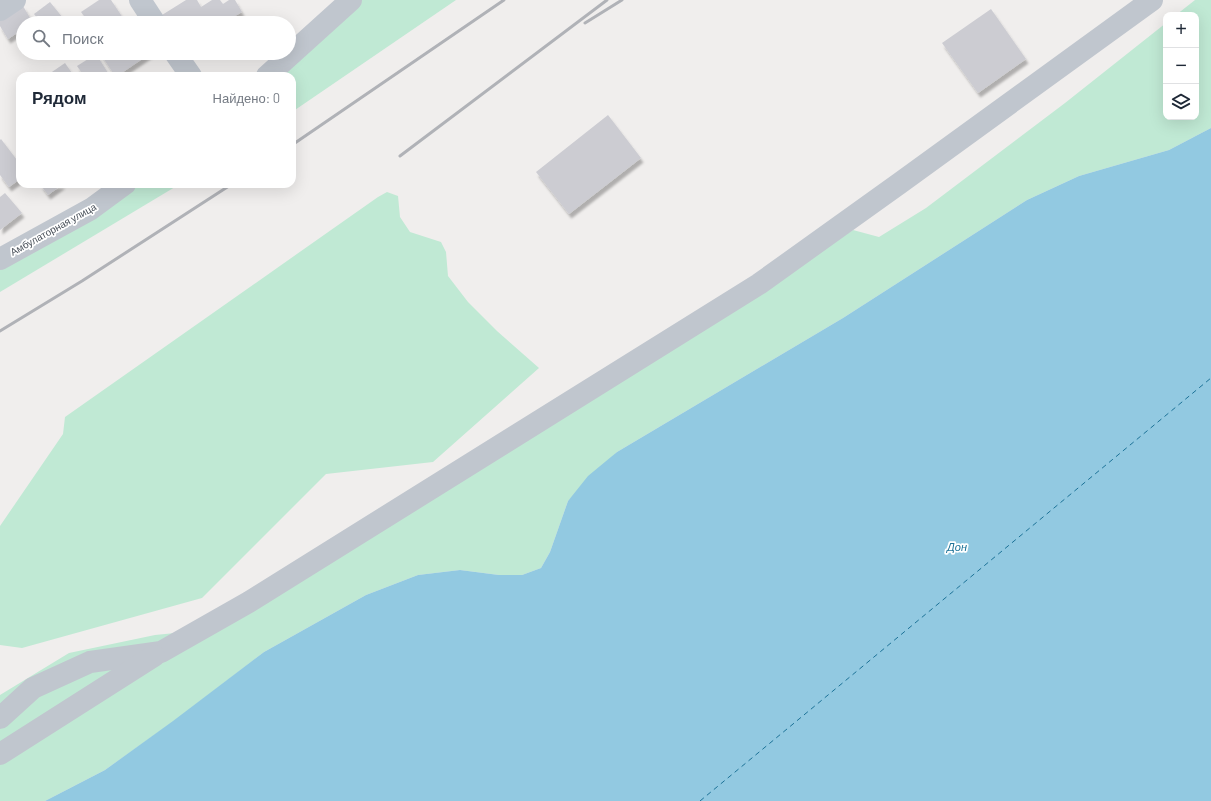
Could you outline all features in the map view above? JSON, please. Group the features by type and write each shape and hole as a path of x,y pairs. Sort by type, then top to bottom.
{"street":[{"path":"0,10 15,0"},
{"path":"140,0 150,16"},
{"path":"296,50 351,0"},
{"path":"0,754 161,652 249,602 759,284 1152,0"},
{"path":"180,60 188,72"},
{"path":"271,72 285,60"},
{"name":"Амбулаторная улица","path":"0,259 91,209 120,188"},
{"path":"0,718 33,688 90,662 161,652"}],"green space":[{"path":"351,0 456,0 296,109 296,72 271,72 285,60 296,60 296,50"},
{"path":"1195,0 1211,0 1211,128 1169,150 1079,176 1027,200 843,318 617,452 568,501 550,552 541,568 522,575 499,575 460,570 418,575 366,595 264,652 174,721 105,770 45,801 0,801 0,695 69,653 155,635 215,629 853,230 879,237 926,208 1065,103 1163,25 1163,120 1199,120 1199,12 1180,12"},
{"path":"118,188 173,188 0,292 0,259"},
{"path":"387,192 398,196 400,217 410,232 441,242 446,252 448,276 468,302 497,331 539,368 433,462 326,474 202,598 22,648 0,645 0,526 63,434 65,417"}],"water":[{"name":"Дон","path":"1211,128 1211,801 45,801 105,770 264,652 366,595 418,575 460,570 499,575 522,575 541,568 550,552 568,501 588,476 617,452 843,318 1027,200 1079,176 1169,150"}],"building":[{"path":"99,0 111,0 122,16 84,16 81,12"},
{"path":"186,0 197,0 201,7 212,0 220,0 223,4 229,0 235,0 242,12 235,16 162,15"},
{"path":"50,2 61,16 36,16 34,14"},
{"path":"23,6 29,16 16,16 16,34 8,39 0,26 0,20"},
{"path":"991,9 1026,59 978,93 942,43"},
{"path":"86,60 100,60 107,72 81,72 77,66"},
{"path":"105,60 141,60 123,72 112,72"},
{"path":"65,63 71,72 52,72"},
{"path":"608,115 641,158 569,214 536,172"},
{"path":"1,139 16,159 16,182 9,187 0,175"},
{"path":"43,188 58,188 48,195"},
{"path":"5,193 22,213 0,230 0,197"}],"ferry route":[{"path":"700,801 1211,378"}],"railway":[{"path":"296,142 504,0"},
{"path":"400,156 607,0"},
{"path":"585,23 622,0"},
{"path":"0,331 82,281 226,188"}]}
